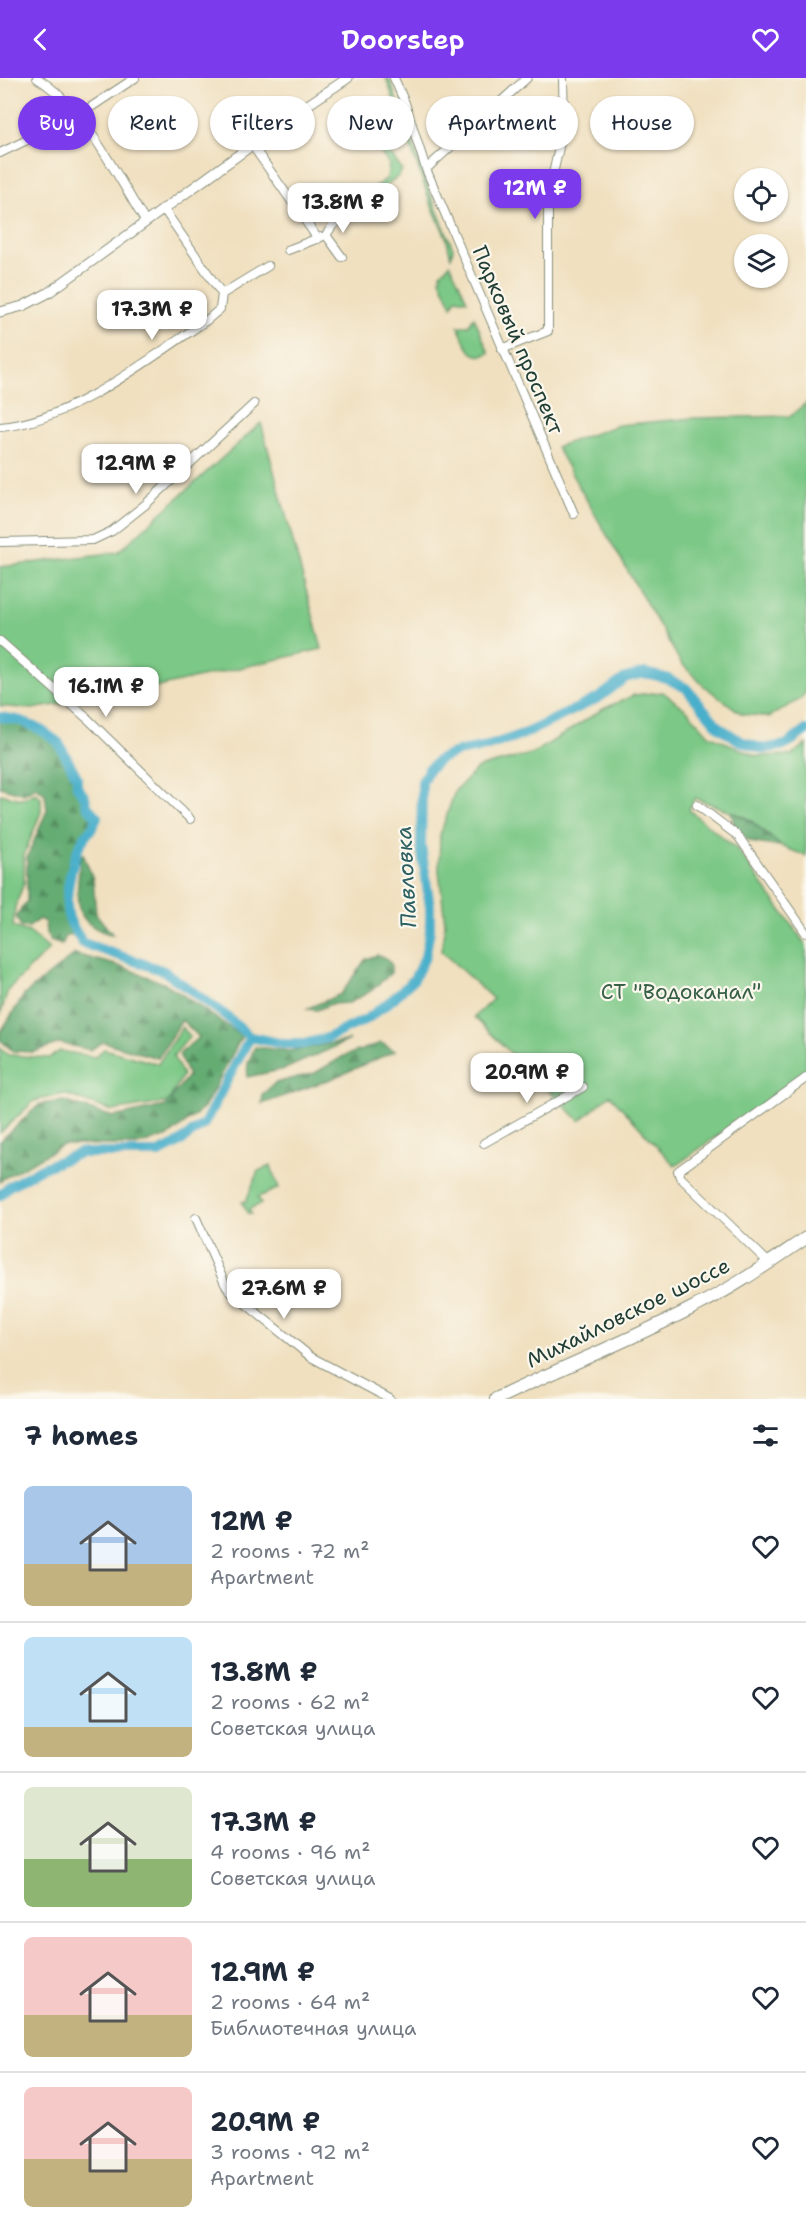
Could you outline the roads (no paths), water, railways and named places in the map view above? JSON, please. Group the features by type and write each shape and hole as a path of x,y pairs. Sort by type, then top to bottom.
{"main road":[{"name":"Михайловское шоссе","path":"496,1399 688,1311 806,1238"}],"street":[{"path":"37,78 59,96"},
{"path":"96,104 135,78"},
{"path":"315,101 348,78"},
{"name":"Парковый проспект","path":"394,78 405,103 426,169 574,514"},
{"path":"426,169 527,78"},
{"path":"502,349 548,331 548,196 564,125 563,78"},
{"path":"96,142 145,221"},
{"path":"0,153 18,144"},
{"path":"0,312 23,306 48,293 245,150"},
{"path":"256,150 322,237 342,257"},
{"path":"0,427 31,423 81,402 207,320 220,309 222,294 163,208"},
{"path":"288,250 322,237 333,225 351,212"},
{"path":"222,294 268,266"},
{"path":"0,542 93,540 103,537 154,497 254,404"},
{"path":"0,641 89,720 190,819"},
{"path":"697,805 738,836 806,933"},
{"path":"769,1263 680,1177 678,1171 806,1078"},
{"path":"484,1143 583,1087"},
{"path":"196,1218 230,1291 311,1358 390,1399"}],"waterway":[{"name":"Павловка","path":"0,717 21,721 41,730 58,742 77,777 77,787 85,797 87,806 97,817 77,852 68,891 69,918 83,943 164,971 225,1015 250,1037 284,1044 304,1044 327,1038 367,1019 414,979 425,957 430,930 430,907 421,846 422,782 428,770 440,759 457,752 488,746 524,734 600,697 625,678 645,673 666,678 686,688 719,727 740,741 763,749 786,745 806,730"},
{"name":"Павловка","path":"0,1196 8,1187 40,1169 80,1153 159,1153 177,1144 204,1124 250,1037"}],"park label":[{"name":"СТ \"Водоканал\"","path":"681,992"}]}
